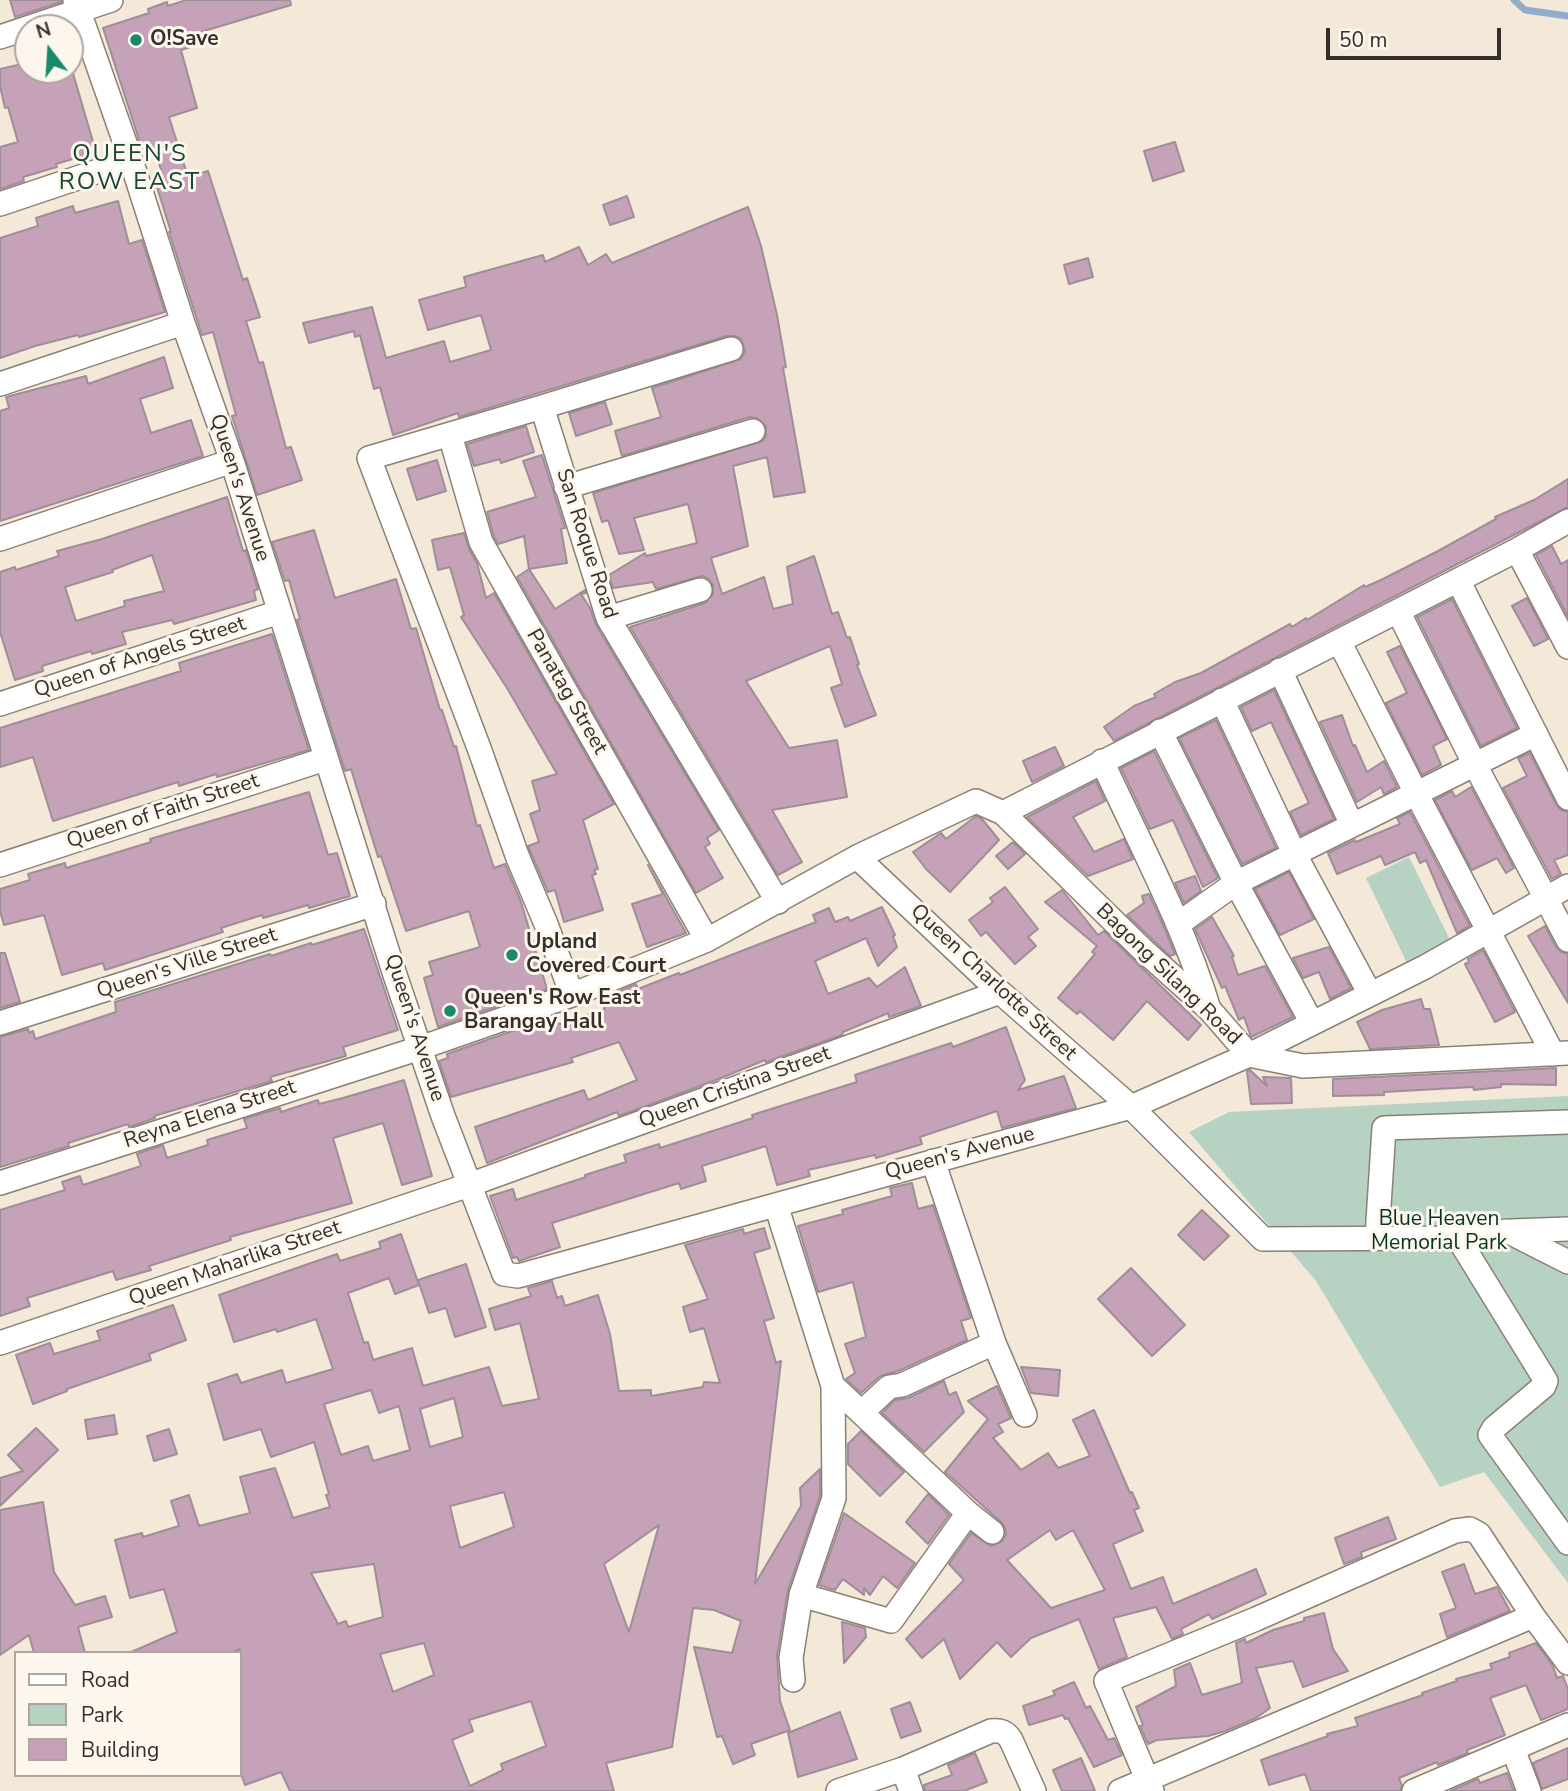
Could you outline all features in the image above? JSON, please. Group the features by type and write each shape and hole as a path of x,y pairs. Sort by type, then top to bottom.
{"street":[{"path":"0,37 77,5 111,0"},
{"name":"Queen's Avenue","path":"77,5 232,461 325,759 420,1048 443,1116 504,1274 518,1276 1131,1107 1249,1055 1425,967 1568,886"},
{"path":"0,204 131,160"},
{"path":"0,384 183,323"},
{"path":"572,995 369,458 731,349"},
{"name":"San Roque Road","path":"542,407 608,618 778,902"},
{"path":"566,487 753,431"},
{"name":"Panatag Street","path":"450,435 481,542 707,940"},
{"path":"0,539 232,461"},
{"path":"1003,813 1160,730 1517,550 1568,521"},
{"path":"1517,550 1568,647"},
{"path":"1458,580 1568,799"},
{"path":"608,618 700,590"},
{"path":"1398,611 1474,763 1568,940"},
{"name":"Queen of Angels Street","path":"0,704 279,612"},
{"path":"1339,640 1490,932 1560,1053"},
{"path":"1280,670 1352,825"},
{"path":"1222,699 1294,853 1370,994"},
{"path":"1160,730 1236,883 1312,1023"},
{"path":"1178,924 1236,883 1536,734"},
{"name":"Queen of Faith Street","path":"0,865 325,759"},
{"path":"1101,761 1178,924 1200,978 1209,1009"},
{"name":"Bagong Silang Road","path":"707,940 857,857 976,801 1003,813 1142,949 1209,1009 1249,1055 1303,1066 1560,1053"},
{"name":"Queen Charlotte Street","path":"857,857 1000,992 1131,1107 1263,1239 1458,1238 1507,1231 1568,1229"},
{"name":"Queen's Ville Street","path":"0,1023 374,904"},
{"name":"Reyna Elena Street","path":"0,1183 420,1048 572,995 707,940"},
{"name":"Queen Cristina Street","path":"469,1185 1000,992"},
{"path":"1377,1237 1384,1128 1568,1122"},
{"path":"933,1161 994,1343 1025,1415"},
{"name":"Queen Maharlika Street","path":"0,1343 469,1185"},
{"path":"776,1205 833,1386 834,1498 801,1595 791,1658 793,1680"},
{"path":"1507,1231 1568,1262"},
{"path":"1458,1238 1546,1381 1544,1386 1494,1428 1490,1435 1568,1543"},
{"path":"862,1412 889,1387 902,1385 994,1343"},
{"path":"833,1386 968,1513 992,1532"},
{"path":"801,1595 891,1621 968,1513"},
{"path":"1149,1785 1107,1681 1455,1531 1469,1529 1479,1534 1533,1616 1568,1663"},
{"path":"1120,1791 1149,1785 1533,1616"},
{"path":"1418,1790 1568,1725"},
{"path":"838,1791 903,1769 999,1730 1011,1740 1034,1791"},
{"path":"1513,1749 1530,1791"},
{"path":"903,1769 911,1791"}],"green space":[{"path":"1409,857 1451,942 1407,963 1366,878"},
{"name":"Blue Heaven Memorial Park","path":"1568,1096 1568,1583 1484,1472 1440,1487 1316,1281 1189,1132 1229,1112"}],"building":[{"path":"10,0 61,0 24,14 14,14"},
{"path":"186,0 290,0 291,5 194,34 197,45 181,50 197,108 169,117 188,177 208,171 243,280 247,278 260,317 246,321 259,363 263,362 286,448 291,447 302,480 257,495 232,416 236,415 213,332 202,335 169,232 157,187 166,184 153,146 142,149 103,28 149,13 148,9 167,2 168,6"},
{"path":"14,66 14,84 76,84 96,152 56,164 57,167 23,177 24,181 0,189 0,147 18,142 8,107 5,108 0,86 0,69"},
{"path":"1175,142 1184,171 1153,181 1144,151"},
{"path":"627,196 634,217 610,225 603,205"},
{"path":"118,201 129,244 142,240 165,312 79,337 78,335 35,346 0,358 0,238 38,226 36,218 73,206 75,213"},
{"path":"748,207 761,246 777,315 786,367 783,368 805,492 774,497 767,457 733,466 748,546 711,558 722,594 764,577 773,609 793,604 787,567 814,556 832,614 838,612 847,638 850,637 859,664 857,665 876,715 845,727 831,688 842,684 830,646 746,681 789,748 837,740 847,797 772,810 802,862 778,875 630,627 705,603 713,594 713,585 709,579 702,576 656,589 653,582 613,588 609,575 645,553 646,556 697,543 688,504 634,518 644,550 619,554 608,520 602,522 593,493 763,441 766,426 757,418 750,417 622,456 615,431 661,417 652,388 741,359 745,351 741,339 727,336 459,417 458,413 393,435 380,387 374,389 360,335 355,337 354,331 309,343 303,323 372,307 386,358 444,341 450,362 491,350 481,315 428,330 419,300 466,287 464,277 543,255 545,262 579,247 588,265 606,254 612,263"},
{"path":"1088,258 1093,277 1069,284 1064,265"},
{"path":"164,357 173,388 140,399 151,433 191,420 203,456 0,521 0,411 9,408 6,397 86,376 88,384"},
{"path":"605,402 612,424 576,436 569,413"},
{"path":"526,426 534,452 501,463 500,459 474,466 467,444"},
{"path":"542,455 565,528 561,529 567,563 529,569 524,536 498,544 487,512 536,497 523,461"},
{"path":"437,460 446,491 417,500 407,469"},
{"path":"1568,479 1568,507 1114,741 1104,727 1134,706 1156,697 1154,694 1175,682 1201,673 1290,624 1292,627 1306,618 1307,620 1364,585 1365,587 1381,580 1438,551 1496,519 1495,517 1534,500"},
{"path":"227,497 258,589 254,591 256,600 174,624 172,620 122,632 126,644 42,666 43,671 15,680 0,632 0,572 15,567 16,570 59,556 57,551 102,539","holes":["152,555 164,591 124,601 125,606 76,621 65,587 113,572 112,570"]},
{"path":"314,530 335,598 396,579 411,629 416,628 440,710 454,747 456,746 477,826 480,825 494,868 505,864 521,902 547,989 438,1027 424,978 433,975 429,962 480,947 469,911 406,931 381,856 378,857 351,769 345,771 297,620 300,619 289,580 285,581 272,542"},
{"path":"464,533 477,563 486,598 494,593 614,804 583,820 598,869 594,870 596,874 592,875 603,910 564,922 555,890 548,892 528,846 539,842 530,814 540,810 532,781 557,774 507,688 461,617 464,615 450,567 438,570 432,540"},
{"path":"1552,546 1561,564 1568,560 1568,617 1536,555"},
{"path":"529,569 555,609 585,590 586,593 581,594 596,625 719,830 707,838 710,844 705,847 723,878 696,893 517,577"},
{"path":"1527,598 1548,639 1534,646 1512,606"},
{"path":"1452,599 1517,728 1481,746 1417,617"},
{"path":"272,634 309,750 217,777 216,774 179,786 178,782 53,821 33,757 0,767 0,728 181,671 179,663"},
{"path":"1400,646 1447,739 1433,746 1441,765 1422,775 1386,703 1407,693 1387,652"},
{"path":"1274,690 1334,819 1301,835 1290,812 1309,803 1271,722 1252,731 1241,707"},
{"path":"1342,715 1353,746 1355,745 1367,772 1384,761 1397,787 1384,794 1381,787 1357,802 1320,722"},
{"path":"1216,720 1276,848 1242,864 1179,738"},
{"path":"1055,747 1064,766 1032,782 1023,761"},
{"path":"1154,751 1218,878 1203,887 1173,820 1150,829 1121,768"},
{"path":"1530,753 1556,804 1561,810 1568,812 1568,855 1554,860 1561,874 1552,879 1503,788 1527,776 1518,758"},
{"path":"1096,781 1105,801 1073,817 1094,852 1124,839 1133,859 1088,876 1027,817"},
{"path":"1471,787 1514,868 1506,873 1497,858 1472,870 1435,800 1452,791 1455,797"},
{"path":"309,792 328,855 337,853 350,896 263,918 262,915 221,928 223,932 105,970 103,963 62,975 44,915 4,925 0,911 0,889 30,880 28,874 65,863 66,868 151,842 150,839"},
{"path":"1410,812 1470,926 1457,933 1426,860 1420,863 1415,852 1385,865 1381,856 1337,874 1328,853 1400,824 1397,818"},
{"path":"976,816 982,819 999,840 950,892 913,852 941,833 946,839"},
{"path":"1013,842 1025,854 1008,869 996,856"},
{"path":"648,865 686,933 647,947 632,904 663,894"},
{"path":"1289,872 1314,919 1280,935 1255,889"},
{"path":"1195,876 1201,891 1184,903 1175,883"},
{"path":"1005,887 1038,929 1028,937 1036,946 1015,964 986,932 981,936 969,920 993,902 990,898"},
{"path":"1062,890 1098,935 1104,931 1201,1025 1188,1040 1147,1001 1113,1040 1080,1011 1077,1014 1058,998 1095,954 1092,952 1097,946 1045,902"},
{"path":"1149,894 1175,954 1170,956 1127,915 1144,903 1142,896"},
{"path":"882,907 895,935 893,936 897,947 878,966 866,938 815,961 828,994 869,978 877,987 905,967 921,1006 889,1017 888,1013 843,1032 842,1035 766,1062 765,1060 619,1116 617,1112 487,1163 475,1127 584,1090 588,1100 637,1080 619,1042 571,1058 573,1062 451,1097 439,1061 448,1058 447,1054 555,1016 560,1024 605,1009 600,999 636,984 638,989 679,973 680,975 816,922 813,915 829,908 835,922 848,917 850,921"},
{"path":"1212,917 1234,956 1232,957 1238,975 1265,966 1293,1017 1251,1037 1244,1017 1239,1020 1225,986 1222,988 1195,929"},
{"path":"1545,926 1556,947 1568,954 1568,1003 1528,936"},
{"path":"364,929 398,1030 343,1047 346,1056 270,1077 272,1081 154,1116 155,1118 129,1127 128,1124 0,1167 0,1037 28,1029 29,1033 33,1031 35,1039 116,1012 115,1002 270,954 271,956"},
{"path":"1329,947 1351,988 1330,999 1319,972 1303,978 1293,958"},
{"path":"1483,950 1515,1012 1495,1022 1465,964 1469,962 1468,959"},
{"path":"0,953 5,953 20,1002 0,1008"},
{"path":"1421,999 1424,1009 1430,1009 1439,1045 1370,1049 1357,1022 1382,1010"},
{"path":"1006,1027 1025,1080 1018,1090 1064,1076 1076,1108 1002,1128 997,1111 920,1137 922,1144 876,1158 875,1155 808,1170 810,1176 777,1185 766,1146 702,1166 706,1181 681,1189 679,1183 552,1223 560,1247 519,1261 517,1257 513,1258 490,1196 513,1189 516,1200 626,1162 624,1155 659,1144 660,1148 753,1118 752,1115 857,1082 855,1075 951,1043 953,1047"},
{"path":"1556,1068 1556,1085 1501,1084 1501,1087 1474,1090 1473,1087 1384,1092 1384,1095 1333,1096 1333,1079"},
{"path":"1250,1070 1267,1086 1263,1077 1291,1078 1292,1103 1251,1104 1247,1071"},
{"path":"404,1080 432,1176 402,1185 383,1123 333,1138 352,1203 230,1237 231,1240 149,1266 151,1270 116,1280 113,1271 27,1298 30,1306 0,1316 0,1210 65,1190 62,1182 80,1176 83,1185 141,1166 137,1154 163,1145 167,1158 208,1145 207,1140 247,1128 244,1119 280,1108 281,1112 318,1100 319,1104"},
{"path":"912,1183 918,1209 933,1205 971,1318 961,1321 967,1340 898,1371 880,1376 861,1393 846,1379 855,1373 845,1344 866,1337 853,1282 818,1292 798,1226 843,1214 842,1210 892,1196 890,1188"},
{"path":"1202,1210 1229,1236 1204,1260 1178,1235"},
{"path":"764,1228 770,1248 754,1253 774,1318 764,1321 776,1363 781,1361 755,1584 801,1506 800,1488 820,1469 820,1496 788,1590 777,1656 780,1701 790,1730 751,1744 755,1755 733,1764 722,1736 717,1737 694,1647 732,1653 741,1621 714,1610 693,1608 672,1747 606,1763 614,1791 290,1791 281,1772 245,1785 242,1777 242,1651 134,1651 177,1632 164,1589 130,1598 115,1540 142,1533 143,1537 179,1526 171,1501 189,1495 199,1526 250,1513 240,1477 275,1468 293,1518 330,1507 326,1495 329,1494 314,1442 271,1457 261,1429 224,1440 208,1384 237,1374 241,1383 282,1370 286,1383 333,1369 316,1319 234,1342 219,1295 337,1254 340,1261 381,1248 379,1242 401,1234 419,1285 395,1294 389,1278 348,1293 364,1343 368,1342 373,1360 412,1348 423,1386 489,1367 502,1406 539,1399 520,1323 495,1330 489,1309 531,1296 528,1288 552,1281 557,1298 562,1296 565,1306 598,1295 610,1334 619,1391 651,1390 651,1396 703,1387 704,1382 720,1383 704,1328 690,1332 683,1307 708,1299 685,1245 743,1229 744,1234","holes":["371,1390 379,1413 399,1406 410,1450 373,1461 368,1446 341,1455 324,1404","454,1398 463,1437 430,1447 420,1409","504,1492 514,1527 460,1548 450,1506","659,1525 629,1632 604,1564","374,1564 383,1617 348,1627 346,1621 338,1624 311,1573","424,1643 434,1675 393,1692 380,1654","531,1701 546,1746 501,1764 503,1770 470,1786 452,1740 473,1731 469,1720"]},
{"path":"466,1264 486,1327 455,1337 446,1308 429,1313 418,1280"},
{"path":"1131,1268 1185,1325 1152,1356 1098,1299"},
{"path":"173,1305 186,1340 149,1354 151,1360 67,1389 33,1404 16,1355 50,1343 54,1354 100,1340 97,1331"},
{"path":"1021,1367 1060,1370 1058,1396 1031,1393"},
{"path":"944,1381 949,1395 956,1392 964,1412 924,1452 882,1413 895,1400 908,1398"},
{"path":"997,1386 1011,1418 998,1424 1003,1432 993,1438 1021,1470 1048,1453 1058,1468 1090,1456 1073,1420 1094,1410 1139,1508 1134,1510 1143,1531 1113,1544 1131,1589 1163,1577 1173,1604 1256,1569 1266,1594 1212,1619 1209,1614 1181,1629 1183,1634 1172,1639 1156,1607 1113,1618 1127,1657 1099,1669 1079,1619 1031,1638 1011,1657 997,1642 960,1679 944,1639 922,1658 906,1639 964,1580 949,1564 971,1533 991,1546 1002,1541 1006,1535 1001,1522 945,1472 988,1419 968,1401","holes":["1050,1530 1056,1540 1073,1530 1105,1590 1051,1608 1007,1560"]},
{"path":"114,1415 117,1434 88,1439 85,1420"},
{"path":"36,1428 58,1450 0,1506 0,1478 23,1471 8,1455"},
{"path":"169,1429 177,1454 154,1461 147,1436"},
{"path":"861,1431 904,1472 880,1496 848,1464 848,1444"},
{"path":"928,1494 949,1515 928,1544 906,1522"},
{"path":"43,1502 54,1572 75,1605 105,1596 112,1617 78,1627 84,1651 33,1651 29,1635 0,1655 0,1510"},
{"path":"844,1513 915,1563 897,1588 883,1576 870,1595 864,1588 864,1595 843,1579 835,1590 819,1585"},
{"path":"1388,1517 1396,1539 1361,1552 1362,1557 1344,1564 1335,1538"},
{"path":"1464,1564 1475,1594 1497,1587 1510,1611 1447,1637 1440,1614 1456,1608 1442,1572"},
{"path":"1324,1613 1333,1649 1348,1671 1303,1687 1293,1661 1256,1668 1270,1708 1256,1718 1208,1736 1157,1740 1148,1744 1136,1707 1176,1686 1174,1670 1190,1663 1202,1695 1242,1683 1236,1643 1245,1639 1246,1643 1273,1630 1304,1621 1304,1618"},
{"path":"842,1622 865,1628 866,1637 844,1663"},
{"path":"1536,1643 1553,1666 1557,1678 1563,1676 1568,1689 1568,1709 1541,1720 1526,1685 1490,1698 1505,1735 1467,1750 1468,1753 1399,1778 1402,1786 1400,1791 1311,1791 1305,1774 1269,1785 1261,1760 1328,1736 1327,1734 1358,1726 1355,1718 1423,1695 1422,1693 1457,1681 1456,1679 1492,1669 1490,1664 1510,1657 1509,1653"},
{"path":"1074,1682 1086,1708 1090,1706 1108,1740 1114,1738 1122,1755 1094,1767 1068,1718 1065,1719 1063,1715 1029,1725 1023,1706 1055,1695 1053,1691"},
{"path":"910,1702 921,1731 901,1738 891,1709"},
{"path":"840,1712 857,1759 798,1777 788,1733"},
{"path":"1568,1748 1568,1779 1542,1789 1533,1763"},
{"path":"975,1753 987,1782 964,1791 925,1791 924,1785 952,1775 948,1765"},
{"path":"1081,1758 1095,1791 1062,1791 1053,1770"},
{"path":"1507,1773 1514,1791 1450,1791 1478,1779 1480,1783"}],"waterway":[{"path":"1514,0 1525,10 1568,16"}],"place":[{"name":"O!Save","path":"136,40"},
{"name":"Upland Covered Court","path":"512,955"},
{"name":"Queen's Row East Barangay Hall","path":"450,1011"}],"district":[{"name":"QUEEN'S ROW EAST","path":"130,169"}]}
